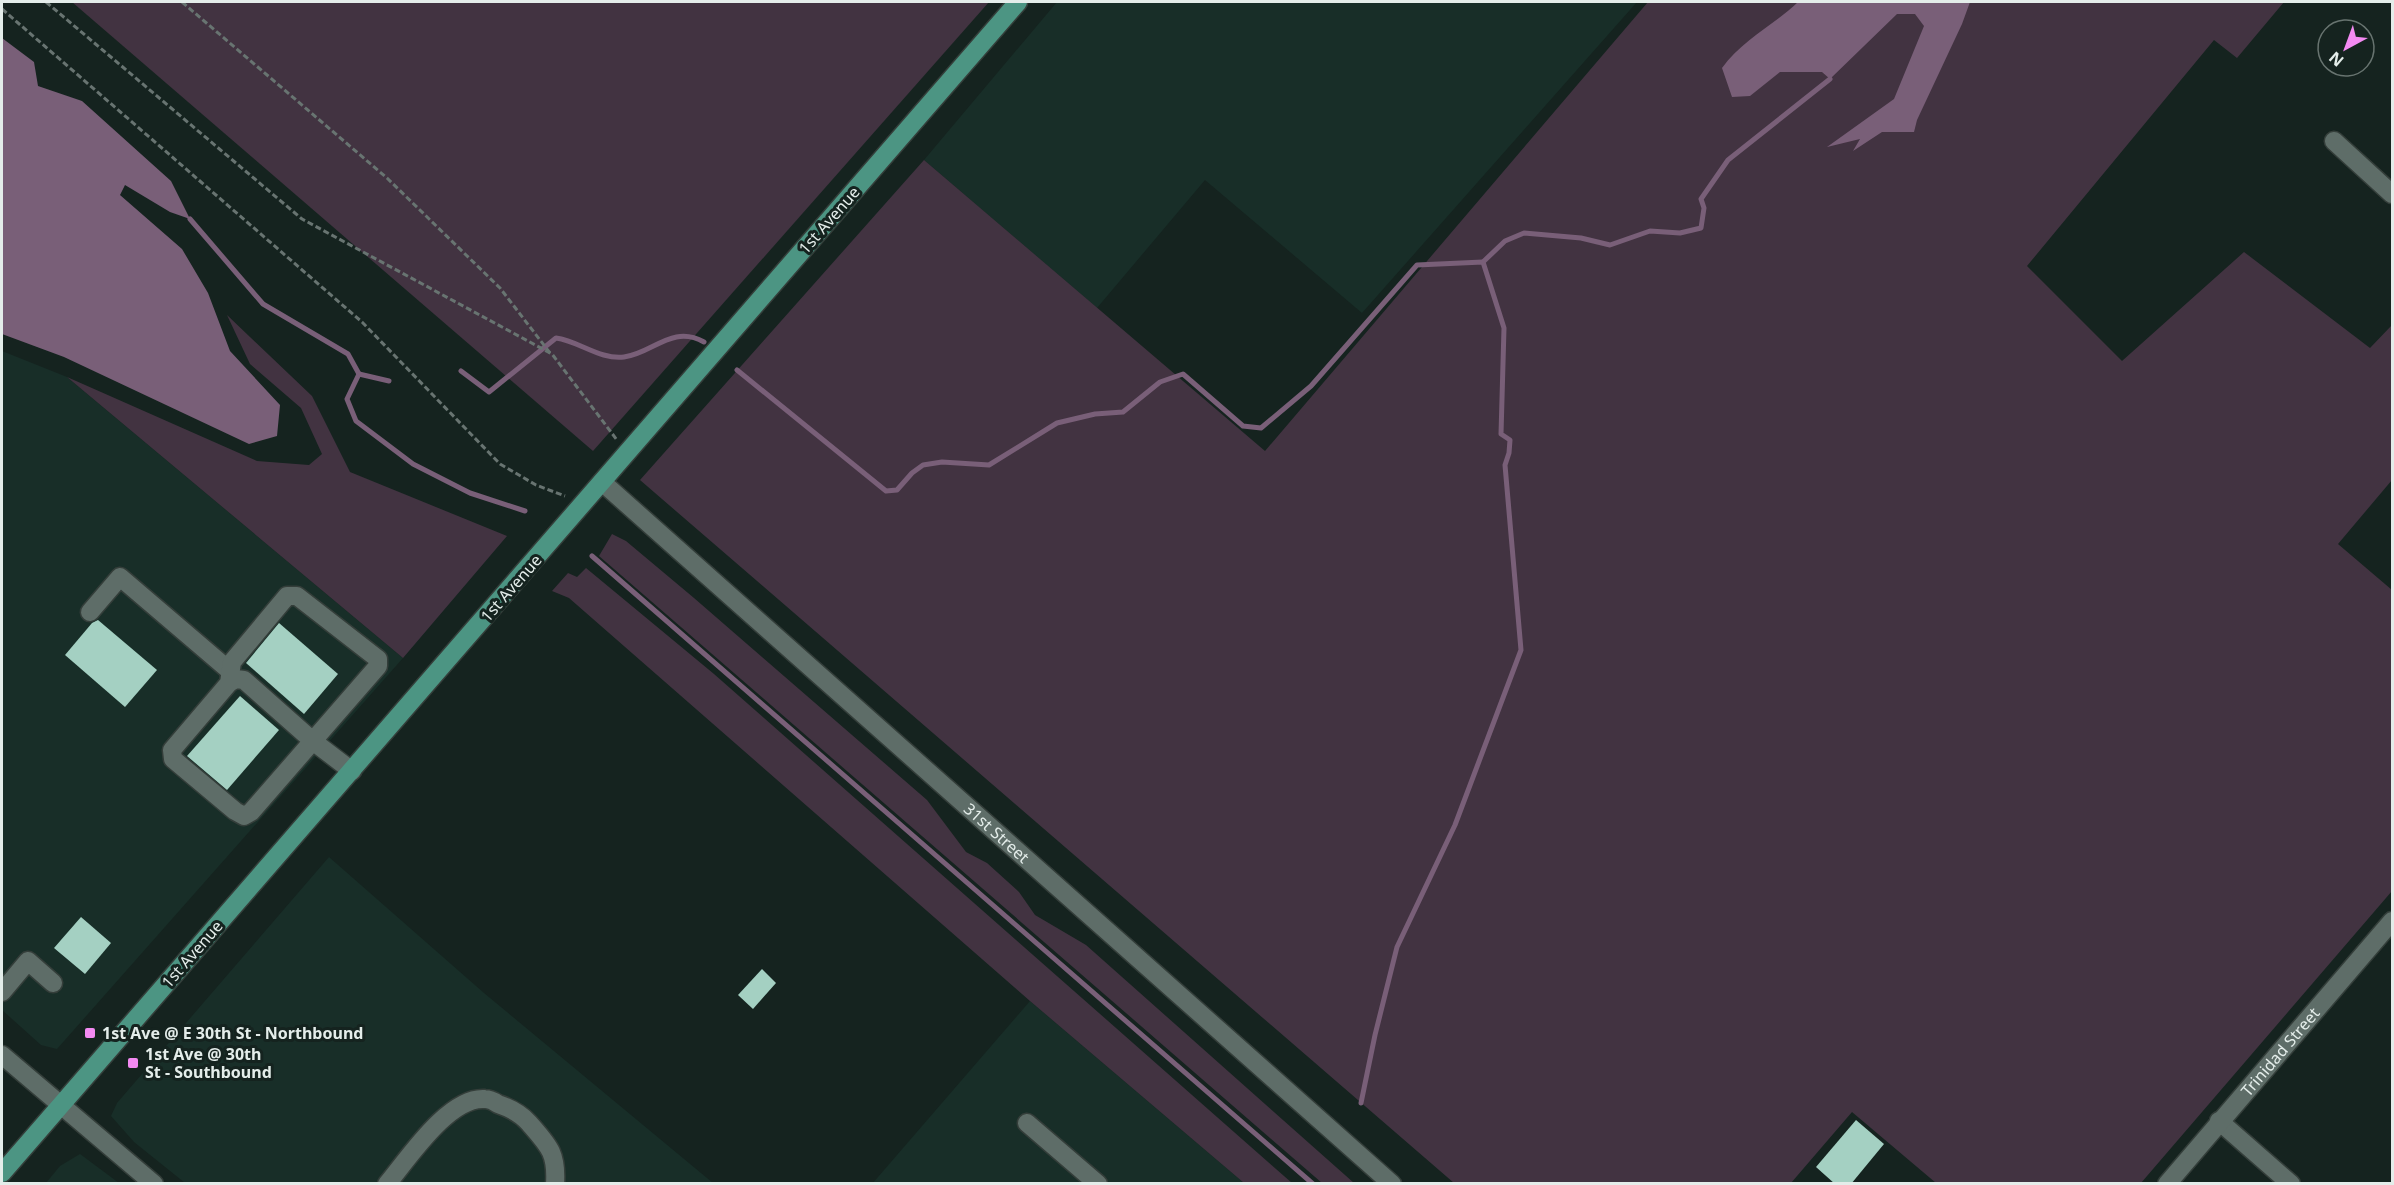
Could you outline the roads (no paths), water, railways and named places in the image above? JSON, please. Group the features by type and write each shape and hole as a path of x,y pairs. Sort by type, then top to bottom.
{"main road":[{"name":"1st Avenue","path":"2,1173 1018,2"}],"street":[{"path":"2334,141 2392,194"},
{"name":"31st Street","path":"602,482 1392,1184"},
{"path":"90,612 120,577 229,677 244,680 314,742 352,771"},
{"path":"286,596 297,597 378,660 378,666 314,742 251,812 244,816 235,812 173,759 172,750 229,677 232,662 243,646 286,596"},
{"name":"Trinidad Street","path":"2167,1184 2392,921"},
{"path":"2,992 28,961 53,983"},
{"path":"2,1054 154,1184"},
{"path":"387,1184 430,1131 447,1116 465,1103 485,1099 509,1108 526,1120 544,1140 556,1162 555,1184"},
{"path":"2219,1121 2291,1184"},
{"path":"1027,1123 1098,1184"}],"waterway":[{"path":"1483,262 1505,241 1524,233 1581,238 1610,245 1650,231 1680,233 1701,228 1704,208 1701,199 1728,160 1830,79"},
{"path":"190,219 263,304 348,354 359,374 347,399 356,421 413,464 470,493 525,511"},
{"path":"737,370 886,491 897,490 912,473 923,465 942,462 989,465 1057,423 1095,414 1123,412 1160,382 1183,374 1243,426 1261,428 1311,386 1417,265 1483,262 1504,328 1501,434 1510,440 1505,465 1521,650 1455,825 1397,947 1361,1103"},
{"path":"461,371 489,392 556,338 606,356 615,357 634,355 672,338 682,336 693,337 704,342"},
{"path":"359,374 389,381"},
{"path":"592,556 1313,1184"}],"place":[{"name":"1st Ave @ E 30th St - Northbound","path":"90,1033"},
{"name":"1st Ave @ 30th St - Southbound","path":"133,1063"}]}
